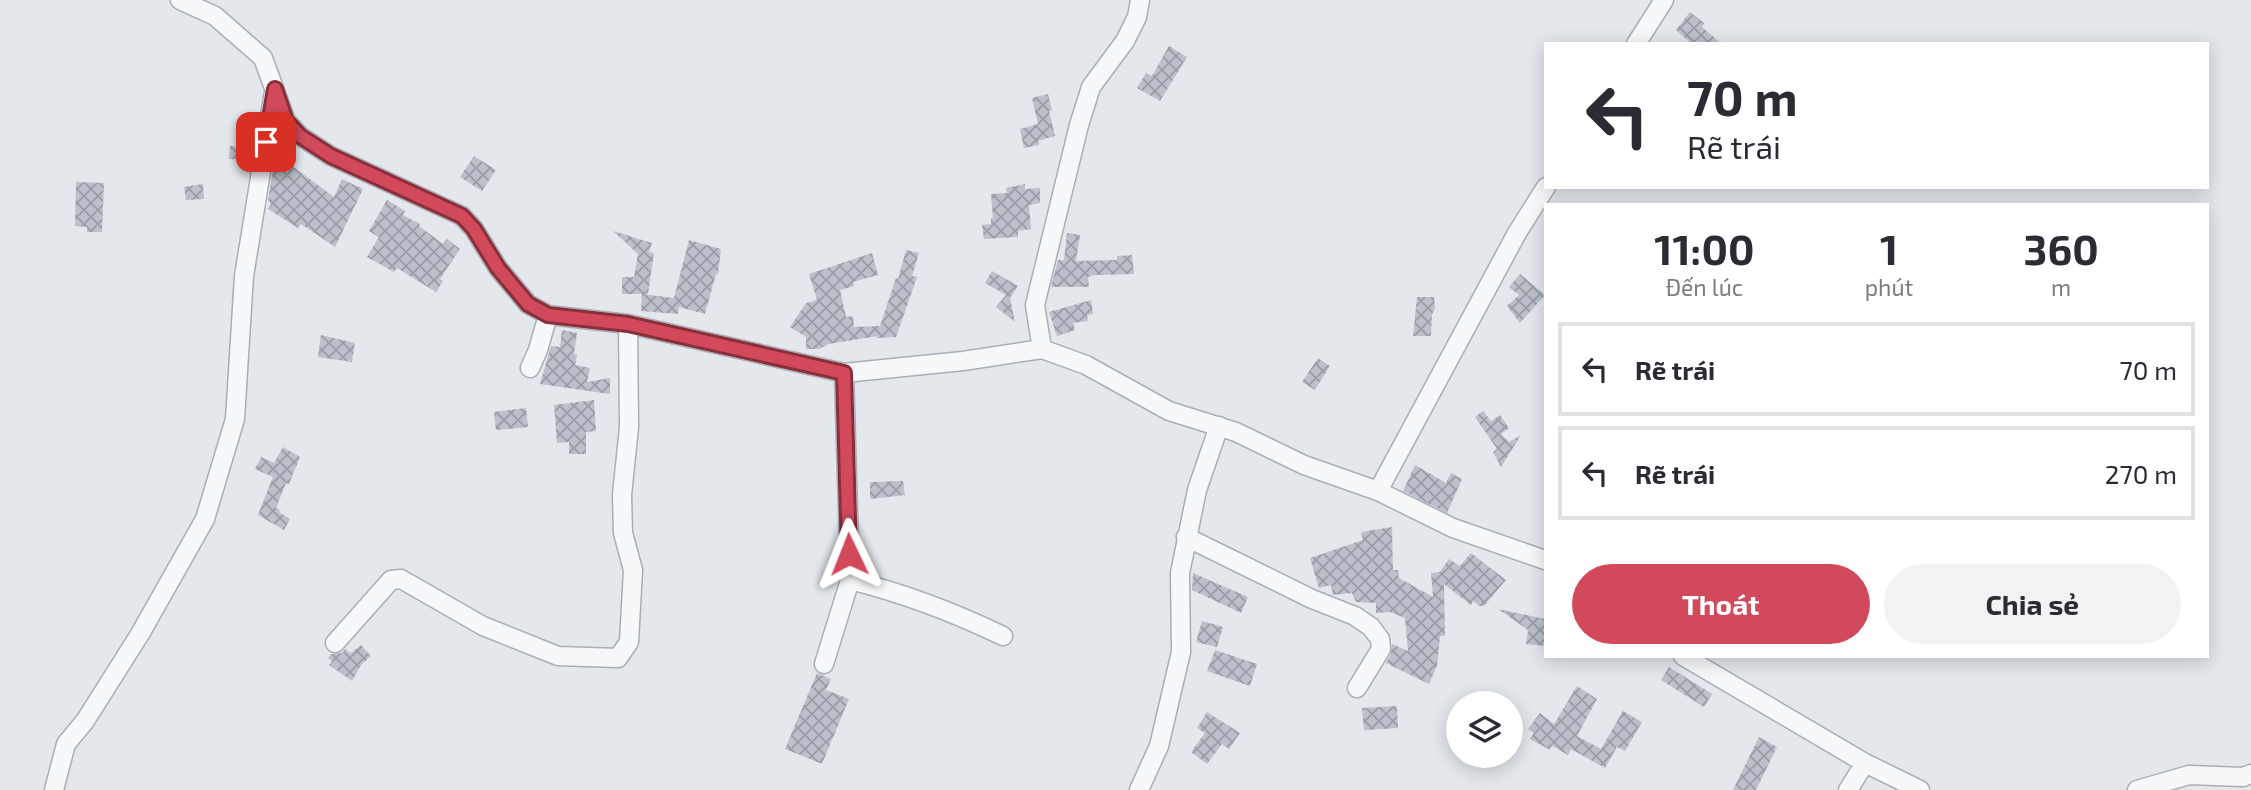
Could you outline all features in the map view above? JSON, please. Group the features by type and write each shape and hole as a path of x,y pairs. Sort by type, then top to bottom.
{"street":[{"path":"180,0 215,16 264,58 286,121 300,136 331,156 462,216 474,229 498,268 528,304 548,315 628,324 844,373 963,361 1042,349 1086,365 1169,411 1219,426 1304,465 1378,491 1453,528 1544,560"},
{"path":"1042,349 1035,305 1079,125 1091,87 1125,41 1137,17 1140,0"},
{"path":"1637,42 1664,0"},
{"path":"54,790 66,744 85,721 140,634 205,519 235,419 244,276 275,89"},
{"path":"1378,491 1517,233 1545,189"},
{"path":"530,368 548,315"},
{"path":"335,643 391,580 401,579 483,626 558,656 618,658 629,642 634,570 623,533 622,495 629,427 628,324"},
{"path":"824,664 849,580 844,373"},
{"path":"1139,790 1160,746 1181,652 1180,573 1186,537 1197,490 1219,426"},
{"path":"1186,537 1312,599 1355,616 1371,627 1380,639 1381,649 1357,688"},
{"path":"849,580 883,588 955,613 1003,636"},
{"path":"1686,658 1865,763 1920,790"},
{"path":"1848,790 1865,763"},
{"path":"2137,790 2189,775 2247,780"}],"building":[{"path":"1690,12 1704,23 1702,27 1720,42 1690,42 1676,30"},
{"path":"1169,46 1187,57 1160,101 1137,88 1146,73 1152,76"},
{"path":"1048,94 1055,136 1038,141 1039,145 1024,148 1020,129 1038,124 1032,98"},
{"path":"230,146 250,148 249,160 229,159"},
{"path":"474,156 496,170 482,191 460,177"},
{"path":"291,165 334,197 342,179 363,189 335,247 301,224 298,228 268,209 271,204 268,201 275,166 286,172"},
{"path":"76,182 104,183 102,232 87,232 87,227 75,226"},
{"path":"203,184 204,199 186,200 184,187"},
{"path":"1025,184 1025,189 1040,188 1040,203 1029,205 1031,229 1018,231 1018,237 984,239 982,225 991,224 993,218 991,194 1007,193 1006,188"},
{"path":"387,200 405,211 403,215 420,224 419,226 443,244 447,239 460,249 440,279 443,281 436,292 397,268 394,272 367,257 379,237 369,231"},
{"path":"613,231 652,243 649,252 654,253 648,294 622,294 622,277 634,277 638,254"},
{"path":"1067,233 1080,235 1076,261 1117,260 1117,256 1132,255 1134,274 1094,275 1088,277 1089,287 1051,287 1058,260 1064,260"},
{"path":"689,240 721,249 718,274 705,314 679,307 678,314 641,311 642,294 674,298"},
{"path":"906,250 919,253 912,276 917,277 896,337 876,338 877,336 829,344 819,349 806,349 806,337 790,327 806,303 817,300 809,274 872,253 878,275 853,282 854,286 840,290 846,317 853,316 854,327 880,326"},
{"path":"992,271 1018,286 1010,298 1015,322 996,307 1006,295 985,283"},
{"path":"1520,274 1544,294 1520,323 1507,306 1519,295 1509,287"},
{"path":"1417,297 1434,297 1431,336 1413,336"},
{"path":"1091,300 1093,314 1087,315 1088,321 1073,323 1075,330 1057,336 1049,312"},
{"path":"562,330 577,333 575,365 590,368 587,382 610,378 610,394 540,384 551,346 560,347"},
{"path":"321,335 355,343 352,362 318,357"},
{"path":"1318,358 1330,366 1315,390 1302,382"},
{"path":"594,400 596,431 586,432 586,454 569,454 569,442 557,443 554,405"},
{"path":"526,408 528,427 496,430 494,412"},
{"path":"1483,411 1491,421 1500,415 1509,428 1501,434 1509,442 1521,435 1501,467 1493,452 1497,449 1475,417"},
{"path":"283,447 300,457 276,508 290,519 284,530 258,515 273,477 255,469 261,457 274,463"},
{"path":"1415,465 1446,483 1451,473 1462,479 1447,513 1403,491"},
{"path":"903,481 905,495 870,499 870,482"},
{"path":"1392,527 1393,570 1398,570 1399,578 1433,597 1431,573 1440,572 1449,559 1460,566 1471,553 1506,580 1484,606 1473,601 1471,605 1444,584 1445,636 1440,636 1437,666 1429,684 1386,663 1392,644 1408,651 1405,618 1390,612 1376,613 1376,603 1356,602 1352,593 1333,595 1331,585 1319,588 1310,558 1363,540 1361,532"},
{"path":"1193,573 1248,597 1241,613 1192,590"},
{"path":"1498,609 1544,619 1544,646 1526,644 1528,630"},
{"path":"1202,621 1223,627 1217,647 1196,642"},
{"path":"361,645 371,656 361,665 352,681 329,665 332,662 328,658 331,654 342,653 345,649 351,653"},
{"path":"1215,650 1257,664 1250,686 1207,671"},
{"path":"1669,667 1712,694 1704,707 1661,680"},
{"path":"817,673 831,679 826,690 849,699 822,764 785,749"},
{"path":"1577,686 1597,699 1577,736 1601,749 1623,711 1642,722 1625,751 1617,747 1605,768 1571,749 1568,755 1552,746 1550,750 1530,739 1534,733 1528,729 1540,713 1554,724"},
{"path":"1397,706 1398,728 1364,730 1362,708"},
{"path":"1207,712 1240,733 1229,749 1222,744 1207,764 1191,752 1205,733 1197,728"},
{"path":"1759,737 1777,747 1756,790 1733,790"}],"route":[{"path":"266,142 275,89 286,121 300,136 331,156 462,216 474,229 498,268 528,304 548,315 628,324 844,373 849,554"}]}
